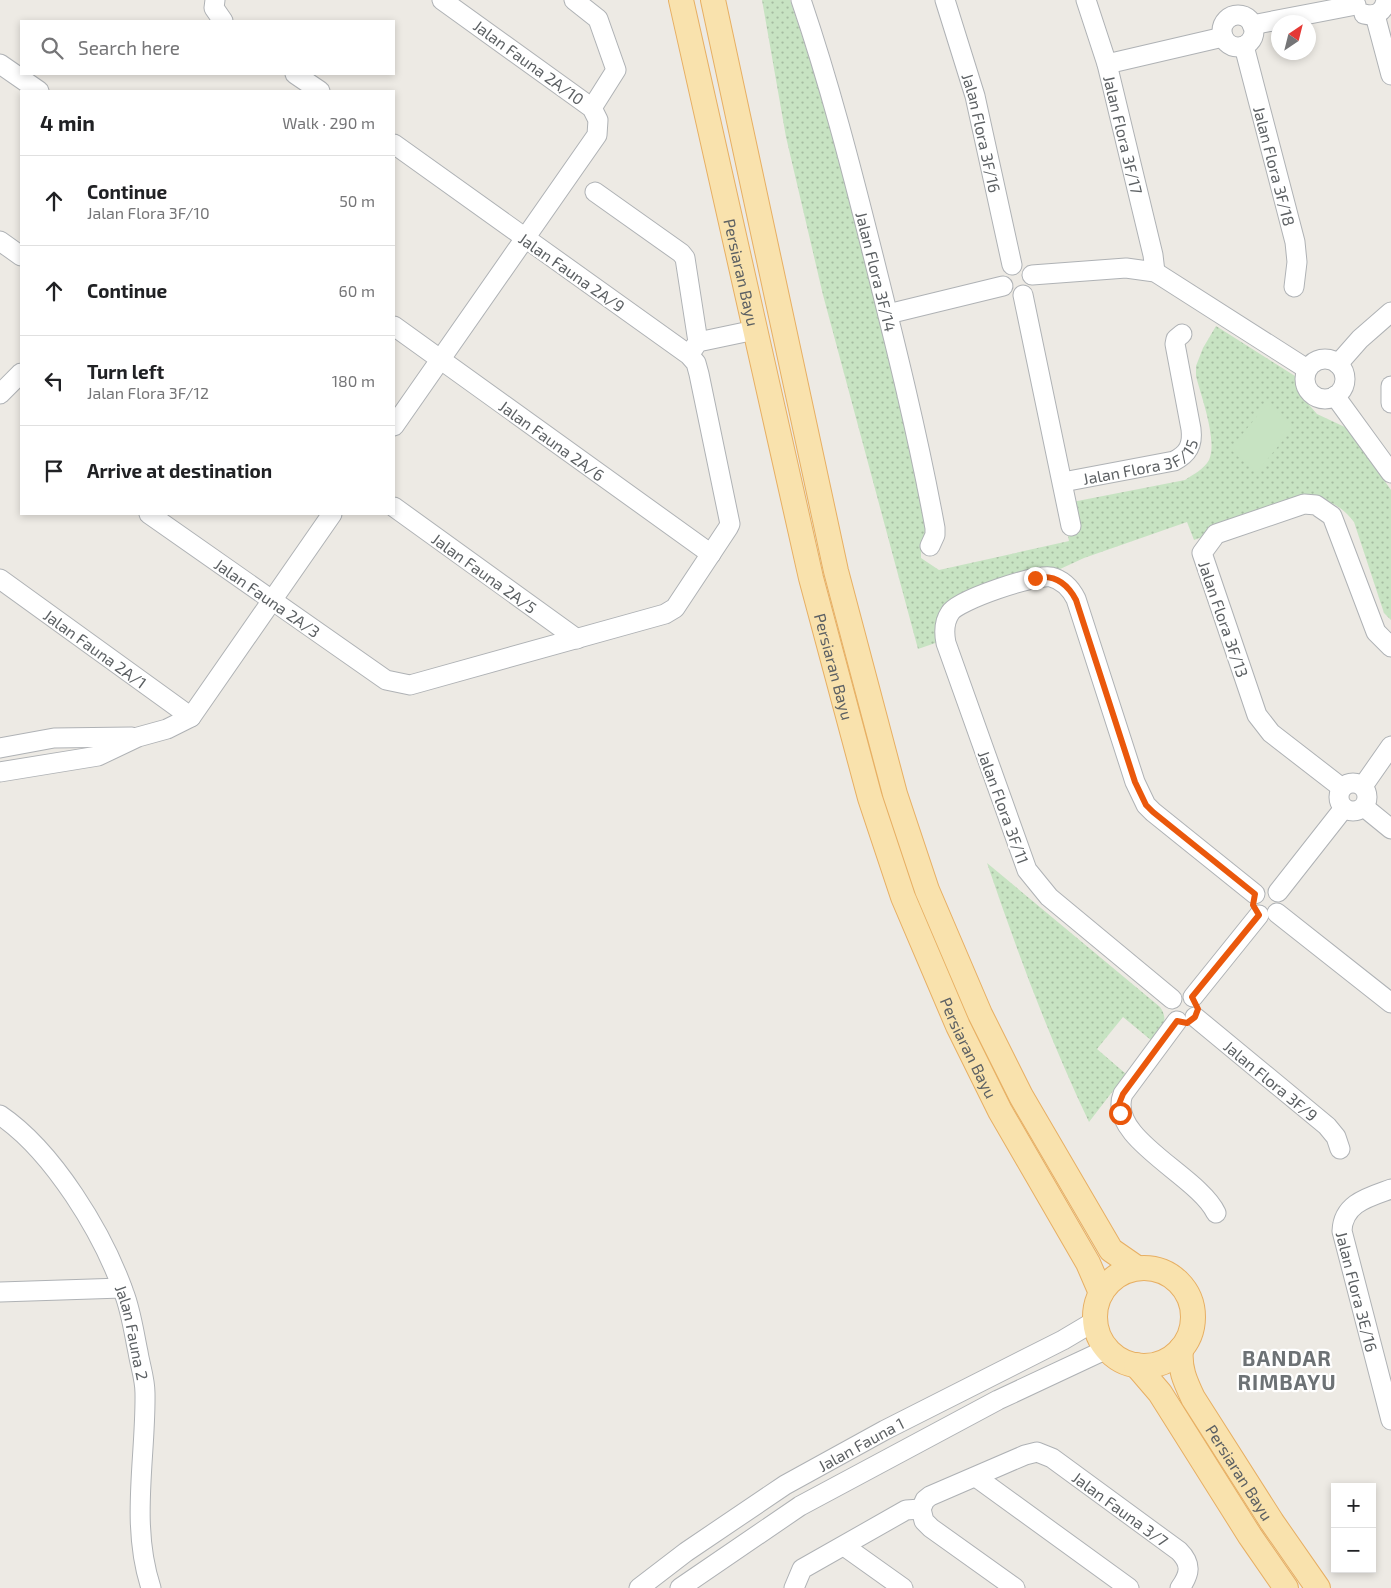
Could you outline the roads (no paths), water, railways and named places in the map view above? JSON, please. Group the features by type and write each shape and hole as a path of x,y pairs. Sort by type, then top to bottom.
{"main road":[{"name":"Persiaran Bayu","path":"682,0 755,330 829,650 870,798 903,897 958,1026 1000,1111 1088,1264 1101,1293"},
{"name":"Persiaran Bayu","path":"712,0 836,571 894,794 927,890 980,1014 1021,1096 1111,1250 1137,1268"},
{"path":"1137,1268 1154,1269 1170,1275 1183,1287 1191,1301 1193,1318 1190,1335 1181,1349 1168,1360 1152,1365 1136,1365 1120,1359 1107,1349 1098,1335 1095,1321 1096,1307 1101,1293 1121,1273 1137,1268"},
{"name":"Persiaran Bayu","path":"1181,1349 1180,1363 1184,1379 1193,1398 1272,1522 1318,1588"},
{"name":"Persiaran Bayu","path":"1136,1365 1160,1393 1250,1536 1286,1588"}],"street":[{"name":"Jalan Fauna 2A/10","path":"442,0 592,108 598,120 597,135 525,238"},
{"path":"574,0 598,19 616,70 592,108"},
{"name":"Jalan Flora 3F/14","path":"801,0 818,51 847,153 888,314 935,528 936,535 930,546"},
{"name":"Jalan Flora 3F/16","path":"945,0 975,96 1012,266"},
{"name":"Jalan Flora 3F/17","path":"1086,0 1107,64 1156,272"},
{"path":"1252,25 1356,2 1364,14 1380,7 1391,75"},
{"path":"1233,8 1252,25 1252,37 1244,46 1232,46 1223,37 1223,25 1233,8"},
{"path":"1107,64 1223,37"},
{"name":"Jalan Flora 3F/18","path":"1244,46 1295,242 1297,262 1294,287"},
{"path":"0,64 38,90"},
{"path":"297,75 319,90"},
{"name":"Jalan Fauna 2A/9","path":"395,145 525,238 694,349"},
{"path":"577,639 665,614 675,608 730,524 696,363 685,258 681,253 595,192"},
{"path":"395,425 525,238"},
{"path":"0,241 20,255"},
{"path":"1012,266 1024,266 1032,275 1032,287 1023,296 1011,295 1003,286 1003,274 1012,266"},
{"path":"1032,275 1126,268 1156,272 1307,369"},
{"path":"888,314 1003,286"},
{"path":"1023,296 1071,526"},
{"path":"1338,364 1360,339 1391,312"},
{"name":"Jalan Fauna 2A/6","path":"395,327 711,554"},
{"path":"694,349 755,330"},
{"name":"Jalan Flora 3F/15","path":"1063,482 1174,461 1186,453 1191,442 1192,429 1175,344 1176,339 1182,334"},
{"path":"1324,358 1338,364 1342,369 1345,381 1344,387 1335,396 1324,399 1313,396 1304,381 1307,369 1314,362 1324,358"},
{"path":"0,394 20,374"},
{"path":"1391,386 1391,403"},
{"path":"1335,396 1391,473"},
{"name":"Jalan Flora 3F/13","path":"1342,788 1270,733 1257,715 1202,553 1216,534 1304,504 1316,505 1332,516 1376,632 1391,647"},
{"name":"Jalan Fauna 2A/5","path":"395,508 577,639"},
{"name":"Jalan Fauna 2A/3","path":"150,515 386,680 410,685 577,639"},
{"path":"0,772 98,756 138,737 167,729 191,717 331,515"},
{"name":"Jalan Flora 3F/11","path":"1172,999 1050,897 1027,870 944,636 950,612 969,601 1001,589 1047,577 1059,580 1069,588 1076,600 1135,782 1146,805 1255,894"},
{"name":"Jalan Fauna 2A/1","path":"0,579 191,717"},
{"path":"0,748 54,738 138,737"},
{"path":"1362,786 1391,746"},
{"path":"1352,783 1362,786 1368,796 1364,806 1354,811 1344,808 1339,798 1342,788 1352,783"},
{"path":"1364,806 1391,829"},
{"path":"1278,892 1344,808"},
{"path":"1192,997 1268,914 1282,903 1278,892 1274,889 1263,888 1255,894 1253,905 1268,914 1391,1003"},
{"path":"1184,994 1192,997 1198,1009 1195,1017 1187,1023 1177,1021 1170,1014 1172,999 1184,994"},
{"name":"Jalan Flora 3F/9","path":"1195,1017 1327,1126 1336,1137 1340,1149"},
{"path":"1177,1021 1123,1094 1119,1104 1120,1113 1131,1132 1203,1193 1216,1213"},
{"name":"Jalan Fauna 2","path":"0,1115 15,1125 52,1166 80,1203 103,1246 122,1288 145,1389 146,1435 139,1506 141,1541 151,1588"},
{"name":"Jalan Flora 3E/16","path":"1391,1189 1357,1202 1347,1213 1342,1232 1391,1420"},
{"path":"0,1292 122,1288"},
{"name":"Jalan Fauna 1","path":"639,1588 686,1552 785,1485 885,1430 1055,1344 1095,1321"},
{"path":"680,1588 800,1506 998,1400 1107,1349"},
{"name":"Jalan Fauna 3/7","path":"976,1477 1025,1455 1037,1452 1044,1454 1179,1551 1188,1562 1189,1569 1188,1578 1180,1588"},
{"path":"1015,1588 931,1528 924,1521 920,1509 925,1500 930,1496 976,1477 1129,1588"},
{"path":"794,1588 802,1569 906,1510 920,1509"},
{"path":"844,1546 903,1588"}],"district":[{"name":"BANDAR RIMBAYU","path":"1287,1369"}]}
